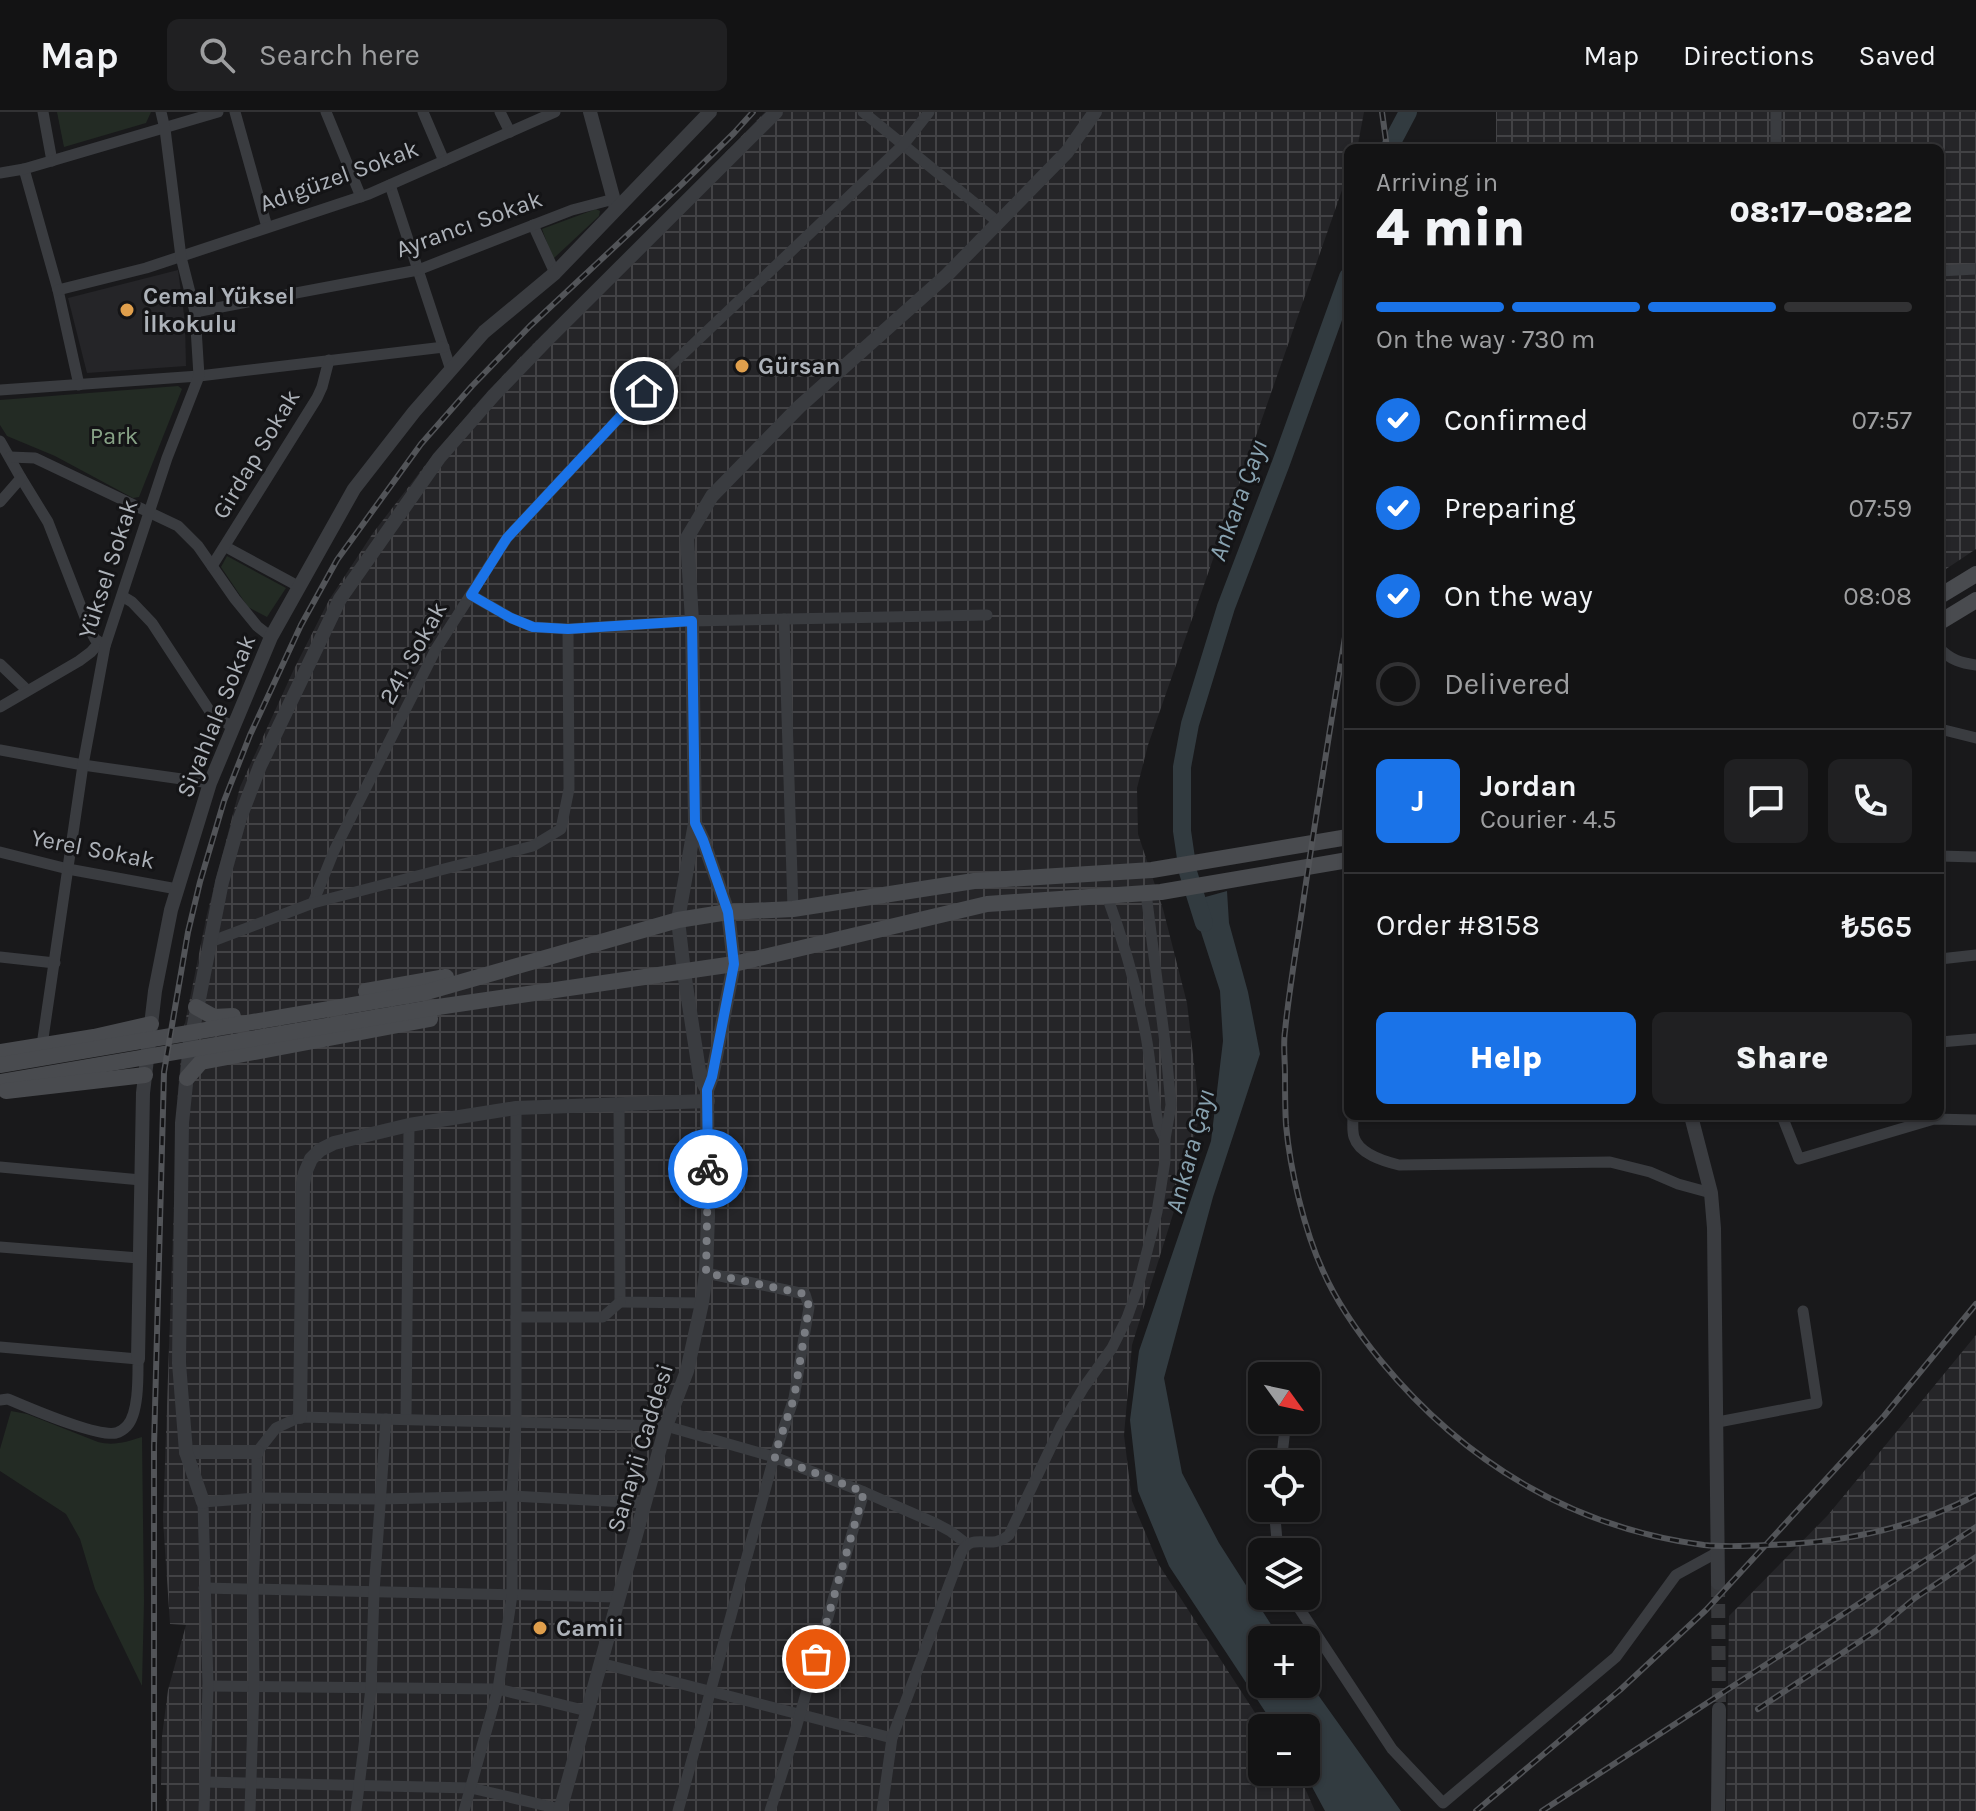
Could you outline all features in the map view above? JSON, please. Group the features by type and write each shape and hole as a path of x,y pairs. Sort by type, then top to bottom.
{"main road":[{"path":"1944,594 1976,574"},
{"path":"1944,620 1976,600"},
{"path":"0,1065 423,993 678,920 728,912 793,909 974,881 1152,870 1344,838"},
{"path":"0,1082 431,1008 734,964 987,904 1154,893 1344,861"},
{"path":"196,1007 214,1017 231,1016 444,977 483,977"},
{"path":"187,1078 201,1062 432,1019 490,999"},
{"path":"231,1016 214,1023 215,1039 224,1048 250,1053"},
{"path":"0,1052 151,1024"},
{"path":"94,1037 112,1042 118,1055 118,1070 101,1080"},
{"path":"0,1092 145,1075"}],"street":[{"path":"43,112 52,161"},
{"name":"Yüksel Sokak","path":"42,1045 102,645 199,376 195,312 181,257 161,112"},
{"path":"0,173 24,169 218,112"},
{"path":"235,112 267,227"},
{"path":"326,112 361,197"},
{"path":"423,112 444,161"},
{"path":"500,112 510,132"},
{"name":"Adıgüzel Sokak","path":"58,290 146,268 361,197 555,112"},
{"path":"590,112 615,204"},
{"name":"Siyahlale Sokak","path":"138,1359 145,1075 155,991 177,889 210,783 271,637 354,489 414,412 484,332 555,273 615,204 710,112"},
{"path":"204,1811 208,1686 203,1502 186,1452 179,1363 182,1123 196,1007 222,882 240,818 260,766 340,599 439,458 546,341 776,112"},
{"path":"863,112 998,222"},
{"name":"241. Sokak","path":"313,903 334,851 436,649 507,538 644,391 904,144 929,112"},
{"path":"678,920 695,823 692,621 687,538 712,496 799,407 947,275 1067,152 1095,112"},
{"path":"1776,112 1776,144"},
{"path":"24,169 58,290 79,385"},
{"path":"390,185 451,370"},
{"name":"Ayrancı Sokak","path":"195,312 418,270 572,210 615,204"},
{"path":"533,225 555,273"},
{"path":"1944,271 1976,269"},
{"path":"0,390 199,376 444,347"},
{"name":"Girdap Sokak","path":"212,566 317,398 329,360"},
{"path":"0,441 48,522 90,630 102,645 0,707"},
{"path":"10,457 35,458 178,526 198,546 257,626 271,637"},
{"path":"0,502 21,478"},
{"path":"226,547 298,586"},
{"path":"471,595 533,627 568,629 692,621 987,615"},
{"path":"122,596 152,623 209,710 234,727"},
{"path":"784,619 793,909"},
{"path":"210,942 313,903 533,846 561,829 569,789 568,629"},
{"path":"1944,652 1963,664 1976,665"},
{"path":"0,664 27,690"},
{"path":"1944,730 1976,738"},
{"path":"0,750 210,783"},
{"path":"695,823 728,912"},
{"name":"Yerel Sokak","path":"0,852 68,869 177,889"},
{"path":"1944,856 1976,857"},
{"path":"882,1811 892,1738 961,1553 967,1544 978,1541 995,1543 1009,1535 1061,1426 1120,1333 1138,1287 1157,1212 1171,1105 1154,893"},
{"path":"1107,896 1133,976 1146,1038 1157,1117 1165,1139"},
{"name":"Sanayii Caddesi","path":"560,1810 666,1426 687,1371 702,1303 708,1216 707,1096 734,964 728,912"},
{"name":"Sanayii Caddesi","path":"678,920 700,1077 707,1096"},
{"path":"1944,959 1976,955"},
{"path":"0,957 55,963"},
{"path":"1944,1042 1976,1039"},
{"path":"300,1417 303,1184 311,1159 320,1150 334,1143 409,1125 516,1108 619,1105 707,1096"},
{"path":"619,1105 620,1302"},
{"path":"464,1811 498,1689 512,1595 516,1421 516,1108"},
{"path":"1944,1118 1976,1120"},
{"path":"1353,1120 1353,1136 1360,1148 1399,1165 1610,1162 1711,1193"},
{"path":"1692,1120 1711,1193 1714,1228 1718,1583"},
{"path":"1784,1120 1799,1159 1927,1120"},
{"path":"406,1419 409,1125"},
{"path":"0,1167 141,1180"},
{"path":"0,1247 139,1258"},
{"path":"678,1811 774,1457 794,1398 809,1307 805,1294 706,1273"},
{"path":"516,1317 603,1317 620,1302 702,1303"},
{"path":"1718,1422 1817,1403 1803,1311"},
{"path":"0,1347 138,1359 133,1411 128,1425 116,1433 86,1429 8,1399 0,1400"},
{"path":"250,1811 257,1452 276,1428 300,1417 666,1426 774,1457 864,1492 935,1523 967,1544"},
{"path":"356,1811 371,1688 386,1419"},
{"path":"186,1452 257,1452"},
{"path":"770,1811 864,1492"},
{"path":"203,1502 257,1498 512,1496 645,1503"},
{"path":"1300,1610 1392,1749 1443,1803 1616,1657 1676,1575 1718,1552"},
{"path":"204,1588 618,1597"},
{"path":"600,1663 892,1738"},
{"path":"208,1686 498,1689 587,1711"},
{"path":"1718,1811 1719,1709"},
{"path":"205,1782 471,1788 560,1810"}],"shaded area":[{"path":"765,112 1364,112 1358,144 1344,144 1344,184 1148,745 1137,788 1138,834 1163,909 1187,1003 1200,1115 1132,1345 1124,1435 1132,1501 1159,1565 1256,1714 1248,1714 1248,1786 1304,1786 1315,1811 166,1811 166,1785 161,1785 162,1736 168,1690 186,1625 170,1624 163,1520 178,1089 184,1028 207,914 240,787 329,600 373,533 430,459 525,352"},
{"path":"1496,112 1976,112 1976,549 1944,570 1944,144 1496,144"},
{"name":"Cemal Yüksel İlkokulu","path":"178,270 185,322 186,366 87,373 68,298"},
{"path":"1227,891 1229,923 1248,992 1260,1054 1213,1197 1164,1378 1182,1473 1219,1543 1248,1588 1248,1610 1262,1610 1272,1626 1248,1626 1248,1686 1169,1566 1138,1491 1130,1420 1139,1351 1211,1141 1223,1041 1220,991 1191,901"},
{"path":"1976,1335 1976,1811 1726,1811 1729,1616 1828,1515"},
{"path":"1256,1698 1320,1698 1401,1811 1325,1811 1312,1786 1320,1786 1320,1714 1267,1714"}],"green space":[{"path":"57,112 151,112 146,123 64,147"},
{"path":"596,209 600,211 599,216 553,259 542,229"},
{"name":"Park","path":"178,386 182,389 139,497 133,498 55,456 7,436 0,425 0,400"},
{"path":"227,556 286,588 267,617 248,607 221,567"},
{"path":"11,1411 27,1414 98,1442 125,1442 142,1437 142,1686 95,1589 80,1539 66,1514 0,1471 0,1449"}],"waterway":[{"name":"Ankara Çayı","path":"1391,144 1408,112"},
{"name":"Ankara Çayı","path":"1204,923 1188,872 1182,831 1182,767 1190,724 1226,607 1344,288"}],"tunnel":[{"path":"1718,1583 1719,1709"}],"railway":[{"path":"154,1811 154,1446 164,1072 188,932 224,801 250,735 301,625 337,560 421,444 530,326 682,184 753,112"},
{"path":"1382,112 1386,144"},
{"path":"1344,643 1318,801 1284,1047 1286,1125 1299,1199 1323,1271 1357,1329 1413,1397 1485,1459 1566,1506 1656,1536 1725,1546 1839,1539 1909,1523 1976,1495"},
{"path":"1476,1811 1620,1690 1706,1610 1884,1416 1976,1304"},
{"path":"1542,1811 1976,1527"},
{"path":"1758,1709 1877,1630 1915,1598 1976,1557"}],"way so far":[{"path":"708,1169 706,1273 805,1294 809,1307 794,1398 774,1457 864,1492 816,1659"}],"place":[{"name":"Cemal Yüksel İlkokulu","path":"127,310"},
{"name":"Gürsan","path":"742,366"},
{"name":"Camii","path":"540,1628"}],"route":[{"path":"644,391 507,538 471,595 533,627 568,629 692,621 695,823 728,912 734,964 707,1090 708,1169"}]}
